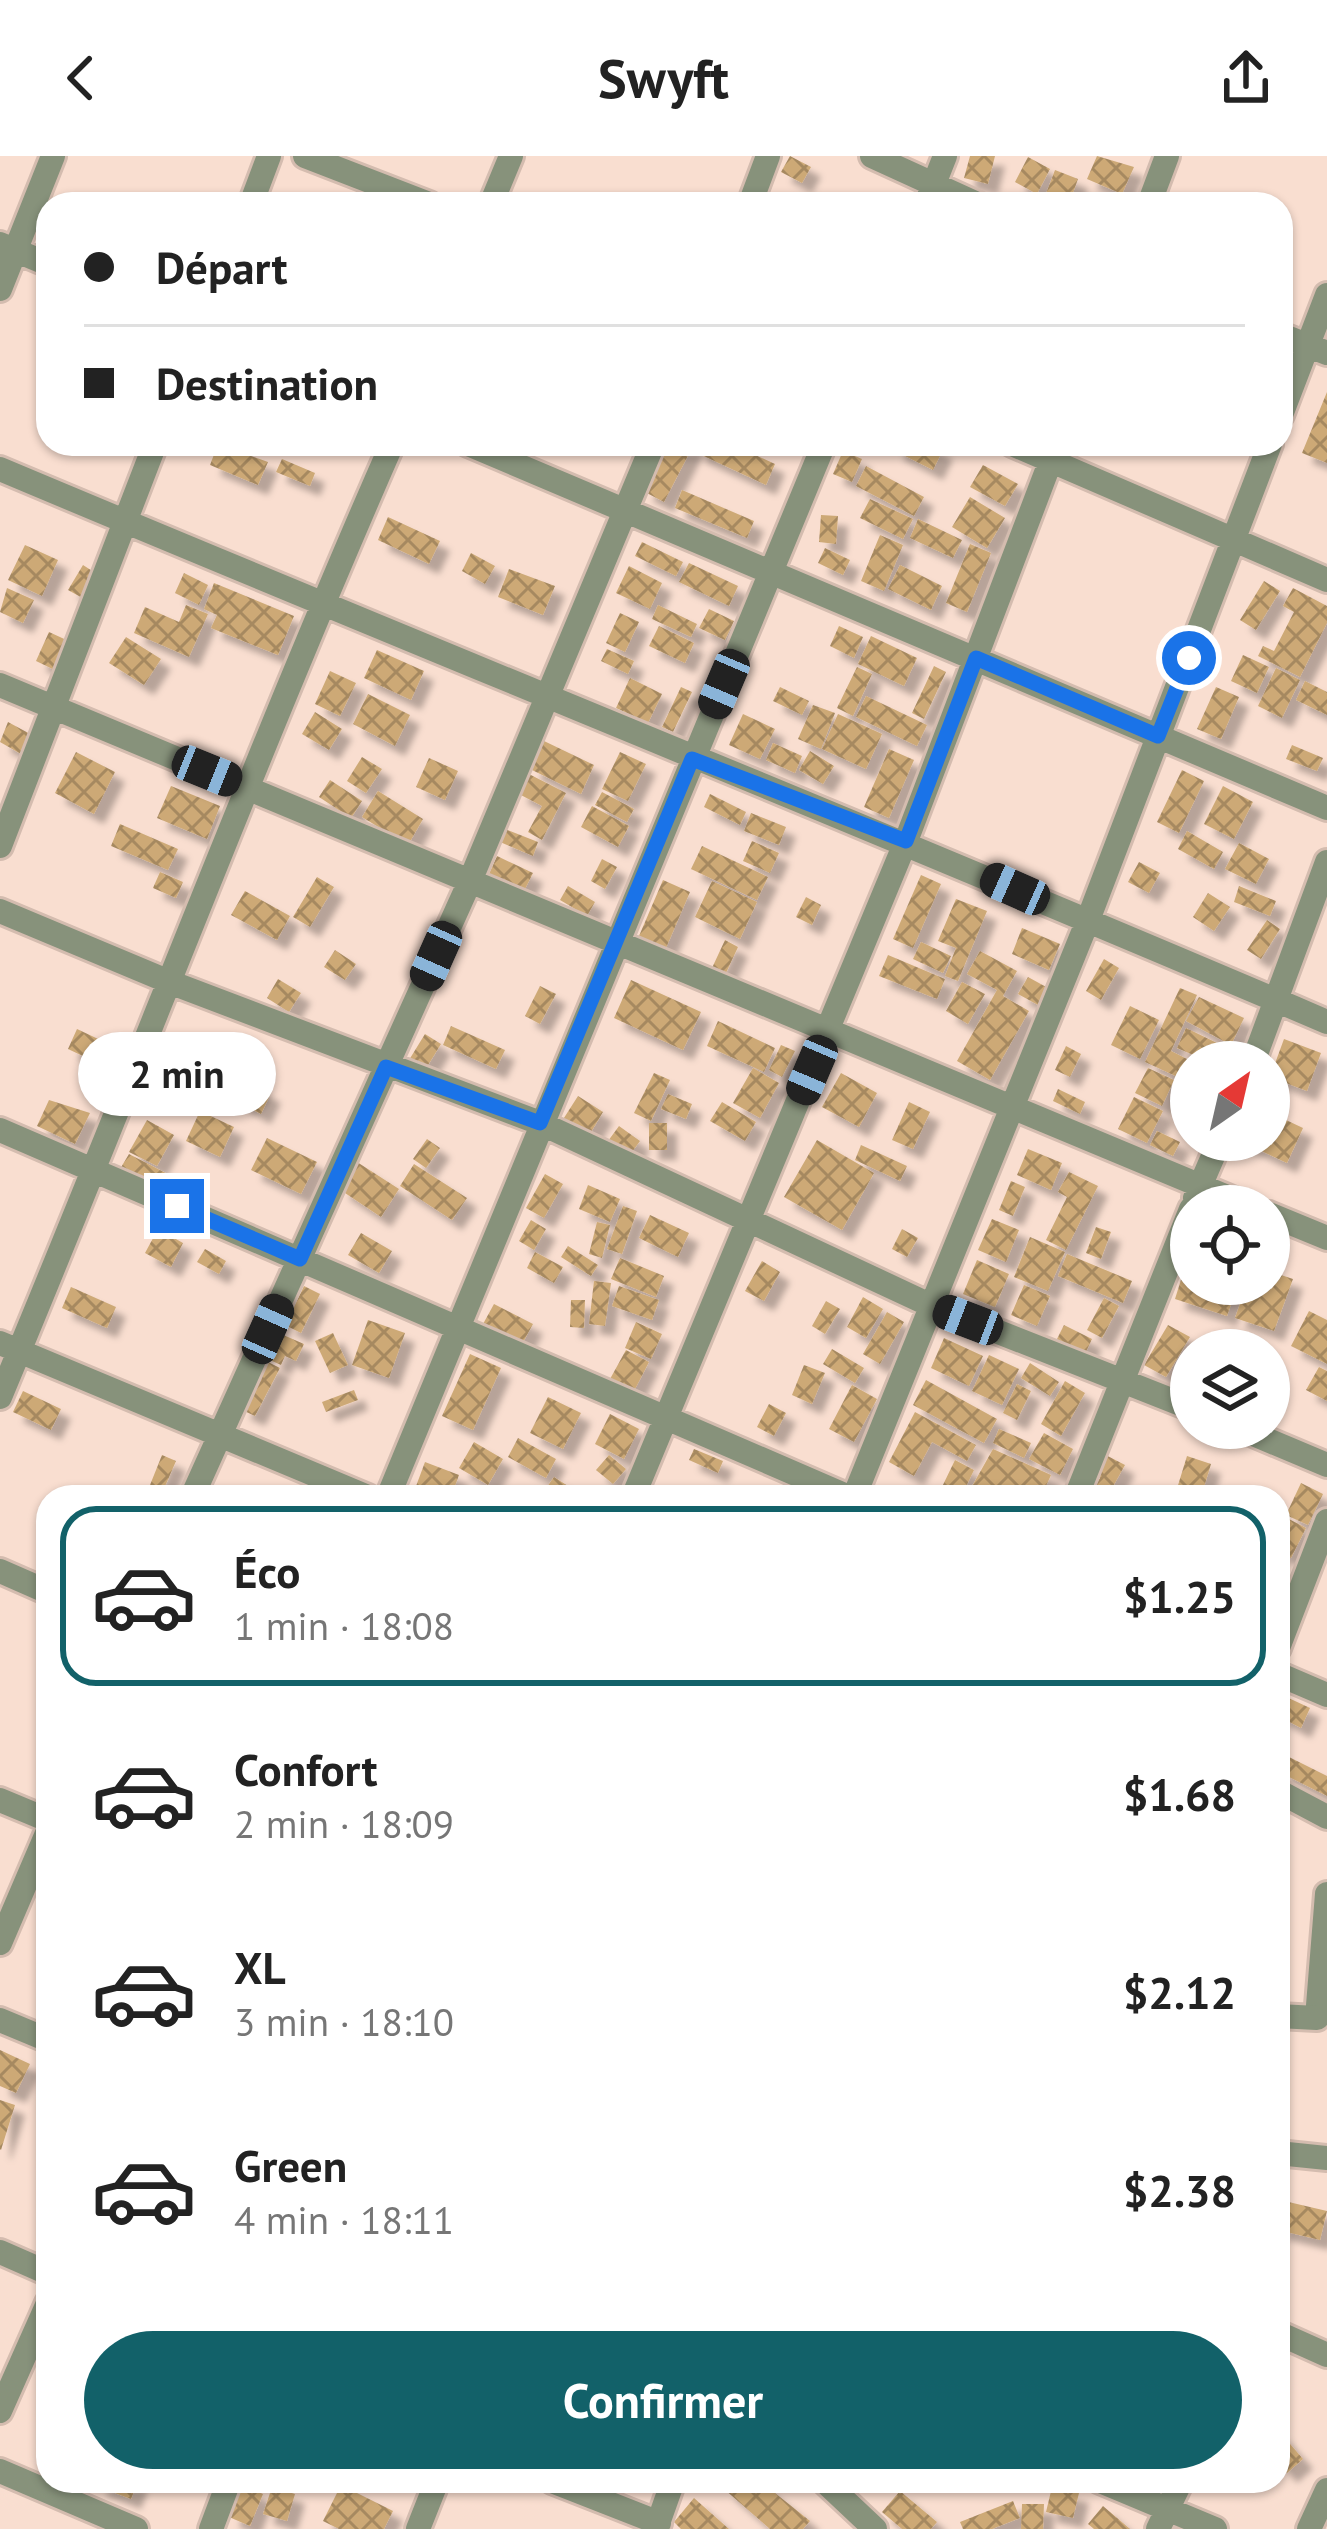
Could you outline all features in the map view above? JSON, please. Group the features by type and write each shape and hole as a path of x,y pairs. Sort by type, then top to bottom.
{"street":[{"path":"0,289 8,247 52,156"},
{"path":"255,192 269,156"},
{"path":"305,156 398,192"},
{"path":"496,192 511,156"},
{"path":"754,192 768,156"},
{"path":"872,156 927,192"},
{"path":"931,192 945,156"},
{"path":"1154,192 1167,156"},
{"path":"8,247 36,259"},
{"path":"1293,393 1317,349 1327,295"},
{"path":"0,846 150,456"},
{"path":"0,1397 10,1347 94,1170 172,983 245,787 387,456"},
{"path":"496,456 1327,808"},
{"path":"197,1485 470,881 648,456"},
{"path":"393,1485 819,456"},
{"path":"638,1485 906,841 1052,456"},
{"path":"1062,456 1327,580"},
{"path":"856,1485 1088,920 1266,456"},
{"path":"0,469 692,759 906,841 1327,1022"},
{"path":"0,685 1009,1107 1170,1188"},
{"path":"1262,1041 1327,862"},
{"path":"0,911 172,983 540,1123 930,1305 1170,1399"},
{"path":"0,1130 822,1485"},
{"path":"1290,1223 1327,1238"},
{"path":"1080,1485 1170,1260"},
{"path":"10,1347 339,1485"},
{"path":"1289,1449 1327,1465"},
{"path":"1290,1617 1327,1521"},
{"path":"0,1571 36,1587"},
{"path":"1290,1679 1327,1695"},
{"path":"1290,1797 1327,1817"},
{"path":"0,1800 36,1815"},
{"path":"0,1943 36,1859"},
{"path":"1290,2017 1317,2018 1327,1894"},
{"path":"0,2020 36,2035"},
{"path":"1290,2154 1327,2158"},
{"path":"0,2252 36,2267"},
{"path":"0,2411 36,2330"},
{"path":"1290,2338 1327,2355"},
{"path":"0,2471 36,2486"},
{"path":"1309,2529 1327,2490"},
{"path":"52,2493 136,2529"},
{"path":"211,2529 224,2493"},
{"path":"418,2529 432,2493"},
{"path":"581,2493 658,2526 669,2493"},
{"path":"836,2493 874,2529"},
{"path":"1120,2493 1163,2519 1215,2529"}],"building":[{"path":"790,156 811,167 802,183 781,172"},
{"path":"970,156 995,156 988,184 964,178"},
{"path":"1097,156 1134,167 1123,192 1087,179"},
{"path":"1028,157 1050,169 1038,192 1015,182"},
{"path":"1055,170 1078,179 1073,192 1047,192"},
{"path":"1327,392 1327,463 1302,453"},
{"path":"213,456 251,456 268,462 258,485 210,465"},
{"path":"662,456 688,456 664,502 643,491"},
{"path":"704,456 758,456 775,464 766,485"},
{"path":"841,456 862,459 852,482 833,474"},
{"path":"905,456 940,456 933,470"},
{"path":"282,459 315,473 310,486 276,472"},
{"path":"983,465 1018,484 1005,506 970,487"},
{"path":"866,466 924,497 914,516 856,486"},
{"path":"682,490 754,521 747,538 675,508"},
{"path":"970,497 1005,518 987,548 952,527"},
{"path":"870,499 913,519 903,539 860,518"},
{"path":"821,515 838,516 836,544 819,542"},
{"path":"388,517 440,541 429,564 378,540"},
{"path":"918,519 962,540 953,558 910,538"},
{"path":"880,535 903,545 884,591 861,581"},
{"path":"642,542 683,562 676,576 635,556"},
{"path":"970,544 991,553 967,612 946,603"},
{"path":"25,545 58,560 42,596 8,580"},
{"path":"825,548 850,560 843,575 818,563"},
{"path":"471,553 495,566 485,584 462,571"},
{"path":"689,563 738,586 729,606 679,582"},
{"path":"83,565 100,576 86,600 68,590"},
{"path":"900,565 942,586 931,610 888,589"},
{"path":"629,566 662,583 650,609 616,593"},
{"path":"509,569 555,586 543,615 498,597"},
{"path":"184,573 208,585 199,605 175,593"},
{"path":"1264,581 1280,591 1256,630 1240,620"},
{"path":"214,583 294,616 278,655 211,628 217,615 204,609"},
{"path":"7,588 34,600 23,623 0,612"},
{"path":"1293,588 1327,606 1327,623 1300,677 1258,656 1263,646 1274,651 1294,612 1283,606"},
{"path":"186,605 208,614 189,657 134,633 145,607 179,622"},
{"path":"658,605 697,624 691,637 652,619"},
{"path":"709,609 734,621 725,640 699,628"},
{"path":"620,613 639,622 625,652 606,643"},
{"path":"659,626 694,643 685,663 649,646"},
{"path":"839,626 863,637 854,658 830,646"},
{"path":"49,632 73,643 59,672 36,661"},
{"path":"871,636 917,658 904,686 858,664"},
{"path":"126,637 161,659 144,685 109,663"},
{"path":"607,649 634,661 628,674 601,661"},
{"path":"377,650 424,671 411,700 364,678"},
{"path":"1243,655 1269,667 1257,693 1231,681"},
{"path":"934,666 946,672 924,719 912,713"},
{"path":"857,667 872,674 853,716 837,708"},
{"path":"1276,668 1300,680 1282,718 1258,706"},
{"path":"330,671 356,683 340,716 315,704"},
{"path":"630,678 662,694 648,723 616,708"},
{"path":"1305,681 1327,692 1327,715 1296,700"},
{"path":"681,687 692,692 673,732 662,727"},
{"path":"780,687 809,701 802,715 773,701"},
{"path":"1216,687 1239,697 1221,739 1197,729"},
{"path":"368,694 410,715 395,746 353,724"},
{"path":"866,696 927,725 917,746 856,717"},
{"path":"813,705 835,713 821,749 798,739"},
{"path":"315,712 342,729 329,750 302,734"},
{"path":"743,714 775,729 760,759 729,745"},
{"path":"838,714 882,734 866,769 822,749"},
{"path":"8,722 32,735 21,754 0,742"},
{"path":"544,741 594,765 581,794 530,769"},
{"path":"773,743 802,756 795,773 766,760"},
{"path":"1292,745 1323,758 1317,771 1286,759"},
{"path":"889,749 914,760 889,818 864,807"},
{"path":"810,751 834,766 823,784 799,770"},
{"path":"76,752 115,772 94,814 55,793"},
{"path":"620,752 646,764 628,801 602,789"},
{"path":"362,757 382,769 366,793 347,781"},
{"path":"429,758 458,771 445,800 416,787"},
{"path":"1182,770 1204,781 1179,833 1157,822"},
{"path":"527,773 566,793 542,840 528,832 542,806 517,793"},
{"path":"330,780 362,801 351,818 319,797"},
{"path":"171,786 220,806 207,839 157,818"},
{"path":"1223,786 1253,802 1234,839 1204,824"},
{"path":"378,791 423,819 408,845 362,817"},
{"path":"602,792 634,809 627,822 595,805"},
{"path":"710,794 746,812 740,825 704,807"},
{"path":"592,806 629,826 618,847 581,827"},
{"path":"751,813 786,827 779,845 744,831"},
{"path":"120,824 178,849 168,870 111,846"},
{"path":"505,829 538,842 533,856 500,842"},
{"path":"1187,831 1223,852 1214,869 1178,849"},
{"path":"752,841 779,853 770,873 743,861"},
{"path":"1239,843 1269,859 1256,884 1225,869"},
{"path":"702,846 768,877 757,900 691,869"},
{"path":"497,856 533,873 524,891 489,874"},
{"path":"602,859 617,867 605,889 591,881"},
{"path":"1139,862 1160,873 1149,893 1128,882"},
{"path":"160,872 183,882 176,898 153,888"},
{"path":"921,875 941,884 913,948 893,939"},
{"path":"317,877 334,887 310,927 293,917"},
{"path":"663,880 690,892 666,948 639,936"},
{"path":"712,881 757,902 740,939 695,917"},
{"path":"568,886 595,902 587,916 560,900"},
{"path":"1239,886 1276,901 1270,916 1234,902"},
{"path":"245,891 290,916 277,940 231,915"},
{"path":"1208,893 1230,907 1214,931 1193,917"},
{"path":"806,897 821,905 812,925 796,917"},
{"path":"956,899 987,911 958,981 945,976 956,948 938,941"},
{"path":"1267,920 1280,929 1261,959 1247,950"},
{"path":"1022,928 1060,944 1049,970 1012,954"},
{"path":"725,940 738,947 725,975 712,968"},
{"path":"921,942 951,956 943,973 913,959"},
{"path":"335,950 356,964 345,980 324,967"},
{"path":"980,951 1017,971 1003,996 1029,1011 990,1080 957,1061 997,990 967,974"},
{"path":"888,955 945,979 937,999 879,976"},
{"path":"1104,959 1119,968 1101,1000 1086,991"},
{"path":"1028,977 1048,988 1038,1005 1018,994"},
{"path":"278,979 301,993 289,1012 267,998"},
{"path":"631,980 701,1012 683,1050 614,1018"},
{"path":"962,982 985,994 968,1024 946,1011"},
{"path":"540,986 556,994 540,1024 525,1016"},
{"path":"1180,988 1197,995 1176,1041 1170,1041 1170,1073 1145,1062"},
{"path":"1199,997 1244,1018 1233,1041 1224,1041 1186,1021"},
{"path":"1130,1006 1159,1020 1140,1059 1111,1045"},
{"path":"718,1021 775,1048 764,1072 707,1046"},
{"path":"451,1026 505,1050 496,1069 443,1045"},
{"path":"1186,1028 1213,1041 1180,1041"},
{"path":"77,1029 113,1046 104,1066 68,1049"},
{"path":"425,1034 441,1044 425,1070 409,1060"},
{"path":"1290,1041 1321,1053 1307,1091 1290,1085"},
{"path":"781,1045 795,1051 782,1077 769,1070"},
{"path":"1066,1046 1081,1054 1070,1077 1055,1070"},
{"path":"753,1068 779,1083 760,1118 733,1103"},
{"path":"1148,1068 1170,1078 1162,1106 1135,1093"},
{"path":"654,1073 670,1080 651,1121 634,1113"},
{"path":"841,1073 877,1093 859,1127 822,1107"},
{"path":"249,1082 271,1093 261,1114 239,1103"},
{"path":"1058,1089 1085,1102 1080,1114 1053,1101"},
{"path":"668,1094 692,1104 686,1119 661,1109"},
{"path":"578,1096 603,1112 588,1137 562,1121"},
{"path":"1134,1097 1163,1111 1147,1143 1118,1129"},
{"path":"49,1100 90,1113 75,1144 37,1126"},
{"path":"722,1102 756,1122 745,1141 710,1121"},
{"path":"909,1102 930,1112 913,1149 892,1140"},
{"path":"200,1111 234,1127 220,1157 186,1141"},
{"path":"147,1120 174,1135 157,1166 129,1152"},
{"path":"1290,1122 1303,1128 1290,1156"},
{"path":"649,1123 667,1123 667,1150 649,1150"},
{"path":"619,1126 640,1141 629,1156 608,1141"},
{"path":"1157,1131 1170,1137 1170,1155 1150,1145"},
{"path":"267,1138 317,1162 301,1194 251,1170"},
{"path":"427,1139 440,1148 426,1168 413,1159"},
{"path":"817,1140 874,1173 842,1230 784,1197"},
{"path":"861,1145 907,1166 900,1181 855,1160"},
{"path":"1028,1149 1062,1163 1051,1190 1017,1175"},
{"path":"129,1154 179,1180 171,1197 120,1169"},
{"path":"357,1162 399,1189 381,1217 339,1189"},
{"path":"414,1164 467,1198 452,1220 400,1186"},
{"path":"1069,1172 1098,1186 1066,1250 1046,1240 1067,1197 1058,1192"},
{"path":"545,1174 563,1184 544,1218 526,1208"},
{"path":"1011,1181 1025,1187 1013,1216 999,1210"},
{"path":"588,1185 620,1199 610,1222 579,1209"},
{"path":"623,1206 637,1211 622,1254 607,1249"},
{"path":"650,1215 689,1233 678,1257 639,1238"},
{"path":"992,1219 1019,1230 1006,1262 978,1250"},
{"path":"531,1220 546,1229 534,1250 519,1241"},
{"path":"597,1222 610,1225 602,1258 589,1254"},
{"path":"1096,1227 1111,1232 1101,1259 1086,1253"},
{"path":"158,1229 183,1243 171,1267 145,1253"},
{"path":"902,1229 918,1238 907,1257 892,1249"},
{"path":"361,1233 392,1251 379,1273 348,1255"},
{"path":"1030,1237 1065,1252 1048,1291 1014,1277"},
{"path":"568,1246 598,1265 591,1276 561,1257"},
{"path":"205,1249 226,1261 219,1274 197,1262"},
{"path":"535,1252 563,1267 554,1283 527,1268"},
{"path":"1067,1254 1132,1281 1123,1303 1058,1276"},
{"path":"620,1258 664,1276 656,1297 611,1279"},
{"path":"977,1260 1009,1274 995,1307 963,1294"},
{"path":"762,1261 780,1272 764,1301 745,1291"},
{"path":"594,1281 611,1283 605,1326 589,1324"},
{"path":"1024,1285 1050,1296 1037,1326 1011,1315"},
{"path":"304,1286 320,1294 301,1333 285,1325"},
{"path":"619,1286 659,1300 652,1320 612,1306"},
{"path":"71,1287 116,1307 107,1328 62,1308"},
{"path":"863,1297 883,1309 866,1338 847,1327"},
{"path":"1104,1298 1119,1306 1102,1338 1087,1330"},
{"path":"571,1300 585,1300 584,1328 570,1327"},
{"path":"826,1301 840,1309 825,1334 812,1326"},
{"path":"494,1304 533,1324 522,1344 483,1324"},
{"path":"1193,1305 1231,1305 1227,1316"},
{"path":"1240,1305 1284,1305 1275,1329 1235,1318"},
{"path":"1309,1311 1327,1320 1327,1364 1291,1346"},
{"path":"887,1312 904,1322 880,1364 863,1354"},
{"path":"368,1320 405,1333 389,1378 352,1365"},
{"path":"636,1322 662,1334 651,1359 625,1348"},
{"path":"1064,1325 1092,1339 1084,1356 1056,1341"},
{"path":"1168,1325 1175,1329 1170,1329 1166,1377 1144,1365"},
{"path":"333,1333 348,1365 330,1373 315,1341"},
{"path":"281,1334 304,1344 296,1361 285,1356 281,1365 270,1360"},
{"path":"944,1338 983,1356 969,1386 931,1368"},
{"path":"832,1349 864,1368 855,1383 823,1364"},
{"path":"626,1350 649,1362 634,1391 610,1379"},
{"path":"470,1354 501,1368 473,1430 442,1416"},
{"path":"989,1355 1019,1369 1002,1405 972,1391"},
{"path":"266,1361 280,1368 255,1416 240,1409"},
{"path":"1030,1363 1059,1382 1050,1396 1021,1378"},
{"path":"804,1365 825,1373 812,1404 792,1395"},
{"path":"1319,1367 1327,1371 1327,1401 1306,1390"},
{"path":"926,1380 997,1419 984,1443 913,1405"},
{"path":"1065,1381 1085,1393 1061,1436 1041,1424"},
{"path":"1017,1384 1031,1391 1017,1420 1003,1413"},
{"path":"852,1385 877,1399 854,1442 829,1429"},
{"path":"354,1390 358,1400 326,1412 322,1402"},
{"path":"23,1391 61,1409 51,1430 13,1412"},
{"path":"548,1397 581,1413 563,1449 530,1433"},
{"path":"769,1404 786,1413 774,1436 757,1427"},
{"path":"915,1412 976,1445 967,1461 932,1442 914,1476 889,1462"},
{"path":"610,1414 639,1429 624,1459 595,1444"},
{"path":"999,1429 1031,1443 1024,1458 993,1443"},
{"path":"1044,1433 1073,1449 1060,1475 1029,1459"},
{"path":"518,1438 556,1459 546,1478 508,1457"},
{"path":"474,1442 503,1459 488,1485 459,1468"},
{"path":"694,1449 723,1461 718,1473 689,1460"},
{"path":"993,1449 1051,1475 1046,1485 973,1485"},
{"path":"1100,1452 1125,1465 1114,1485 1096,1485 1100,1478 1089,1472"},
{"path":"162,1455 176,1461 166,1485 150,1485"},
{"path":"609,1455 626,1469 613,1484 596,1470"},
{"path":"1187,1456 1211,1464 1205,1485 1178,1485"},
{"path":"955,1460 974,1470 967,1485 943,1485"},
{"path":"425,1462 459,1475 455,1485 416,1485"},
{"path":"1301,1483 1323,1494 1308,1525 1290,1517"},
{"path":"1290,1520 1306,1528 1290,1557"},
{"path":"1290,1699 1310,1708 1301,1728 1290,1722"},
{"path":"1290,1758 1327,1776 1327,1796 1290,1778"},
{"path":"0,2050 30,2064 16,2093 0,2086"},
{"path":"0,2100 15,2105 1,2150 0,2149"},
{"path":"1290,2202 1327,2211 1320,2240 1290,2233"},
{"path":"1290,2444 1303,2459 1290,2470"},
{"path":"239,2493 263,2494 250,2526 229,2517"},
{"path":"270,2493 295,2494 287,2521 263,2514"},
{"path":"337,2493 357,2493 393,2511 384,2529 339,2529 323,2521"},
{"path":"729,2493 775,2493 810,2521 803,2529 770,2529"},
{"path":"902,2493 937,2522 931,2529 902,2529 882,2512"},
{"path":"1051,2493 1079,2493 1073,2518 1046,2512"},
{"path":"694,2498 729,2529 681,2529 674,2522"},
{"path":"1013,2501 1020,2518 992,2529 963,2529 960,2522"},
{"path":"1022,2504 1044,2504 1043,2529 1021,2529"},
{"path":"1103,2506 1130,2529 1094,2529 1088,2524"}],"route":[{"path":"177,1206 300,1259 386,1067 540,1123 692,759 906,841 976,658 1158,736 1189,658"}]}
